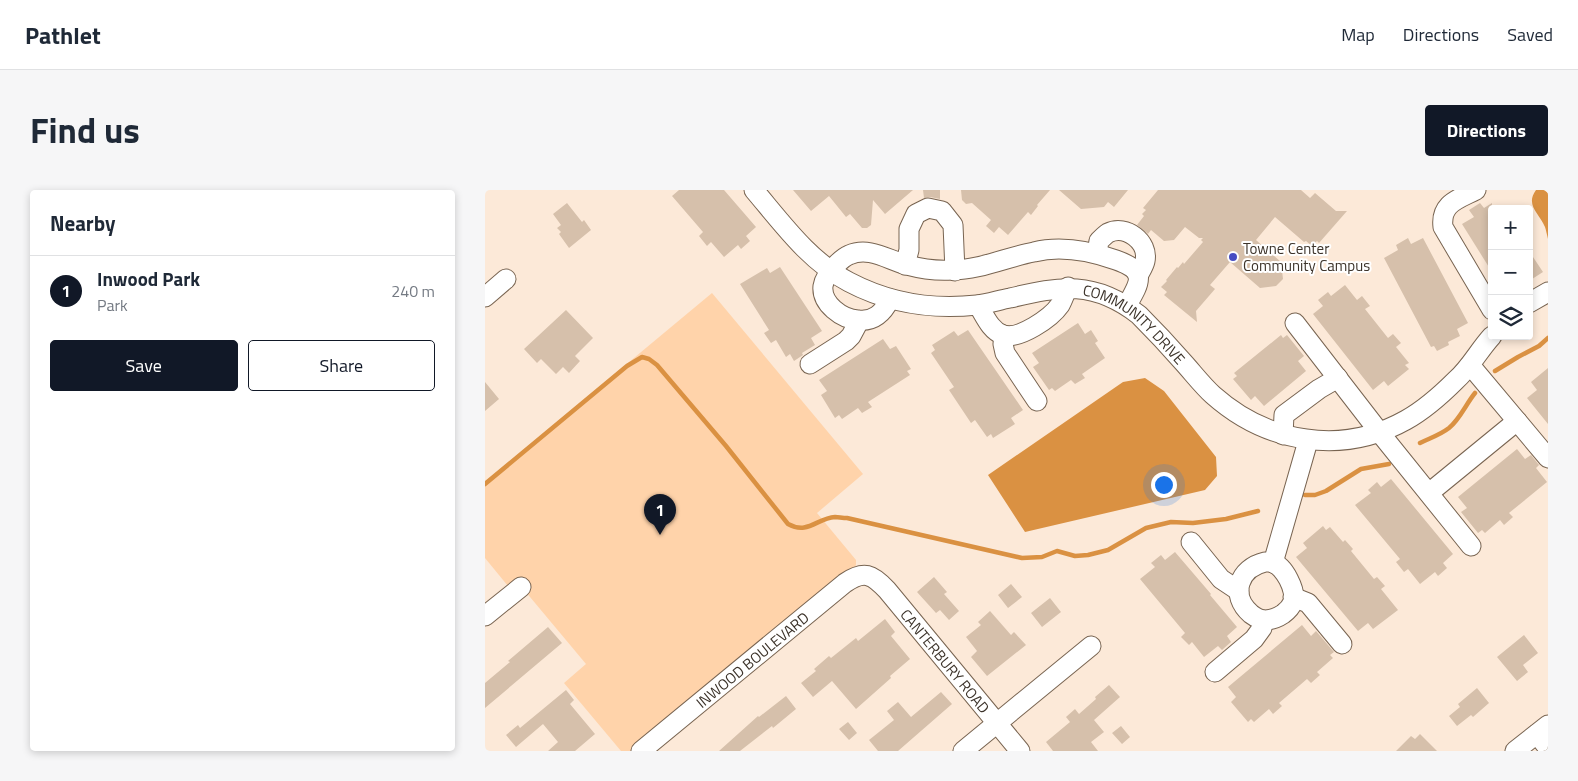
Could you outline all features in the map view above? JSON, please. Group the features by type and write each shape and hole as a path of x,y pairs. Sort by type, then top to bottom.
{"street":[{"name":"COMMUNITY DRIVE","path":"754,190 795,239 820,262 848,281 890,299 911,304 945,308 978,305 1042,290 1068,287 1094,291 1127,305 1139,314 1213,395 1241,417 1274,432 1308,441 1332,442 1356,439 1380,433 1407,420 1430,404 1458,379 1489,340"},
{"path":"1476,190 1451,203 1442,218 1443,226 1488,303"},
{"path":"905,265 909,250 909,229 912,221 915,214 928,208 942,211 953,225 955,270"},
{"path":"1097,253 1099,241 1109,233 1122,231 1133,235 1144,246 1145,261 1138,276 1138,285 1127,305"},
{"path":"890,299 878,316 870,320 859,320 843,316 829,303 824,295 823,284 831,270 843,258 849,254 861,251 881,255 905,265 931,270 955,270 979,266 1035,251 1059,249 1084,251 1097,253 1132,266 1138,276"},
{"path":"485,296 506,279"},
{"path":"978,305 990,325 1004,335 1015,335 1026,332 1046,318 1060,305 1068,287"},
{"path":"1533,301 1548,292"},
{"path":"810,364 851,336 859,320"},
{"path":"1295,323 1471,546"},
{"path":"1004,335 1005,353 1037,401"},
{"path":"1470,365 1548,458"},
{"path":"1283,435 1284,415 1337,378"},
{"path":"1429,494 1517,421"},
{"path":"1273,563 1308,441"},
{"path":"1191,542 1221,579 1239,591"},
{"path":"1273,563 1288,579 1292,587 1293,602 1282,615 1273,620 1263,620 1247,610 1242,602 1239,591 1240,581 1244,573 1250,568 1258,564 1273,563"},
{"name":"CANTERBURY ROAD","path":"867,575 876,578 887,590 1020,751"},
{"name":"INWOOD BOULEVARD","path":"641,751 845,583 855,576 867,575"},
{"path":"485,616 521,587"},
{"path":"1293,597 1308,603 1342,644"},
{"path":"1215,672 1254,639 1262,628 1263,620"},
{"path":"963,751 1091,646"},
{"path":"1515,751 1544,735"}],"shaded area":[{"path":"1536,190 1544,190 1548,193 1548,239 1545,227 1532,205 1533,195"},
{"path":"712,293 863,474 817,513 856,560 856,565 635,751 621,751 564,683 586,664 525,591 517,597 485,558 485,482"},
{"path":"1145,378 1164,391 1216,457 1217,476 1205,490 1025,532 988,475 1123,382"}],"building":[{"path":"679,190 724,190 756,227 746,236 750,241 741,249 738,245 724,257 711,242 707,246 699,236 703,232 672,196"},
{"path":"793,190 913,190 885,214 873,200 871,225 867,228 862,228 850,214 846,217 829,196 811,211"},
{"path":"923,190 940,190 940,199 924,198"},
{"path":"961,190 1050,190 1031,215 1028,212 1008,235 999,227 994,233 986,226 991,220 972,203 966,204 962,200"},
{"path":"1059,190 1128,190 1114,207 1108,202 1104,207 1081,209"},
{"name":"Towne Center Community Campus","path":"1158,190 1301,190 1310,198 1315,193 1336,211 1347,211 1319,243 1317,241 1312,246 1306,241 1304,242 1275,217 1256,240 1281,262 1283,279 1276,286 1260,288 1230,262 1210,285 1215,289 1196,311 1197,322 1164,295 1167,292 1161,287 1177,267 1183,262 1184,264 1203,242 1201,240 1203,238 1199,238 1185,227 1174,240 1164,241 1151,230 1148,234 1137,225 1144,216 1142,214 1146,210 1143,208"},
{"path":"567,203 591,230 569,248 559,234 561,232 557,228 561,225 553,214"},
{"path":"1480,203 1484,208 1488,206 1488,266 1462,224 1474,217 1469,210"},
{"path":"1408,238 1411,244 1423,238 1468,323 1457,329 1460,336 1448,342 1449,345 1437,351 1434,346 1431,347 1384,258 1398,250 1396,245"},
{"path":"1533,257 1543,272 1533,278"},
{"path":"780,267 822,331 811,338 815,345 802,353 803,355 794,361 790,354 786,357 776,340 771,343 764,333 769,330 740,284 767,268 770,273"},
{"path":"1345,285 1357,300 1362,296 1370,306 1365,309 1388,338 1393,334 1401,343 1396,347 1409,363 1405,365 1409,369 1388,386 1384,381 1373,390 1313,314 1323,306 1318,300 1328,292 1331,296"},
{"path":"566,310 593,338 575,356 580,361 569,373 563,367 556,374 541,359 537,363 524,349"},
{"path":"1078,323 1085,334 1091,330 1098,341 1095,343 1105,358 1082,374 1085,378 1075,384 1071,380 1055,391 1052,388 1049,390 1033,367 1039,363 1032,353"},
{"path":"968,330 1023,410 1011,418 1015,424 993,438 991,434 987,437 975,420 971,423 949,390 954,387 931,353 935,350 932,345 954,331 958,336"},
{"path":"1281,335 1283,338 1287,335 1304,356 1298,361 1306,371 1264,406 1255,396 1251,400 1233,379 1237,376 1234,373"},
{"path":"883,339 890,349 896,346 911,369 907,371 910,375 868,402 872,407 862,413 858,408 842,419 839,415 835,418 821,395 827,391 819,380"},
{"path":"1548,368 1548,424 1527,398 1537,390 1531,382"},
{"path":"485,382 499,399 485,411"},
{"path":"1517,449 1525,459 1531,455 1539,465 1536,468 1547,482 1509,513 1513,517 1504,525 1500,520 1485,533 1482,530 1478,533 1461,512 1467,508 1458,497"},
{"path":"1391,479 1453,554 1443,563 1447,568 1438,576 1435,572 1420,584 1408,569 1404,572 1396,562 1400,559 1355,505 1371,493 1368,490 1377,482 1381,487"},
{"path":"1323,526 1326,530 1330,527 1343,542 1345,540 1353,549 1351,551 1374,579 1377,577 1385,586 1381,589 1398,610 1373,629 1368,623 1358,631 1296,557 1307,548 1303,543"},
{"path":"1175,552 1237,627 1227,636 1231,642 1222,650 1218,646 1204,657 1192,642 1189,645 1181,637 1185,633 1140,579 1155,567 1151,563 1161,555 1165,560"},
{"path":"934,577 947,592 944,594 959,611 949,620 940,610 936,613 917,592"},
{"path":"1011,584 1022,597 1008,608 998,595"},
{"path":"1050,598 1061,612 1042,627 1031,613"},
{"path":"990,611 1011,635 1014,632 1026,645 987,676 971,657 977,651 966,637 981,625 978,622"},
{"path":"885,619 895,632 891,636 910,659 856,709 832,681 813,697 801,683 816,671 814,669 829,656 831,658 856,638 858,641"},
{"path":"1302,625 1311,636 1316,631 1334,652 1330,655 1333,658 1317,672 1320,675 1311,683 1307,679 1279,703 1282,706 1273,714 1269,709 1254,722 1251,719 1248,722 1231,702 1236,697 1228,687"},
{"path":"548,627 562,643 485,708 485,683"},
{"path":"1524,635 1538,653 1523,665 1528,672 1517,681 1497,657"},
{"path":"1109,685 1120,697 1094,720 1104,732 1091,742 1098,751 1053,751 1046,742 1070,722 1066,717 1075,709 1079,714"},
{"path":"1477,688 1489,703 1473,717 1471,715 1457,726 1449,716 1460,707 1458,704"},
{"path":"566,690 574,700 570,704 595,734 575,751 548,751 558,742 543,724 516,747 506,735 518,725 520,728"},
{"path":"941,692 952,704 898,751 878,751 869,740 894,720 887,711 898,702 911,717"},
{"path":"786,696 796,709 773,728 772,726 740,751 719,751 758,716"},
{"path":"848,722 857,733 849,740 839,729"},
{"path":"1121,726 1130,737 1122,744 1112,733"},
{"path":"1420,734 1437,751 1396,751 1411,736 1415,739"}],"waterway":[{"path":"1495,371 1539,346 1548,338"},
{"path":"485,484 627,366 642,357 649,359 657,365 726,446 788,524 795,527 807,527 829,518 847,518 1022,558 1042,557 1057,551 1075,556 1088,555 1108,550 1146,528 1171,522 1193,523 1226,519 1258,511"},
{"path":"1420,443 1439,435 1449,428 1475,393"},
{"path":"1305,495 1315,495 1326,491 1361,469 1389,464"}],"place":[{"name":"Towne Center Community Campus","path":"1233,257"},
{"name":"Inwood Park","path":"660,535"}]}
